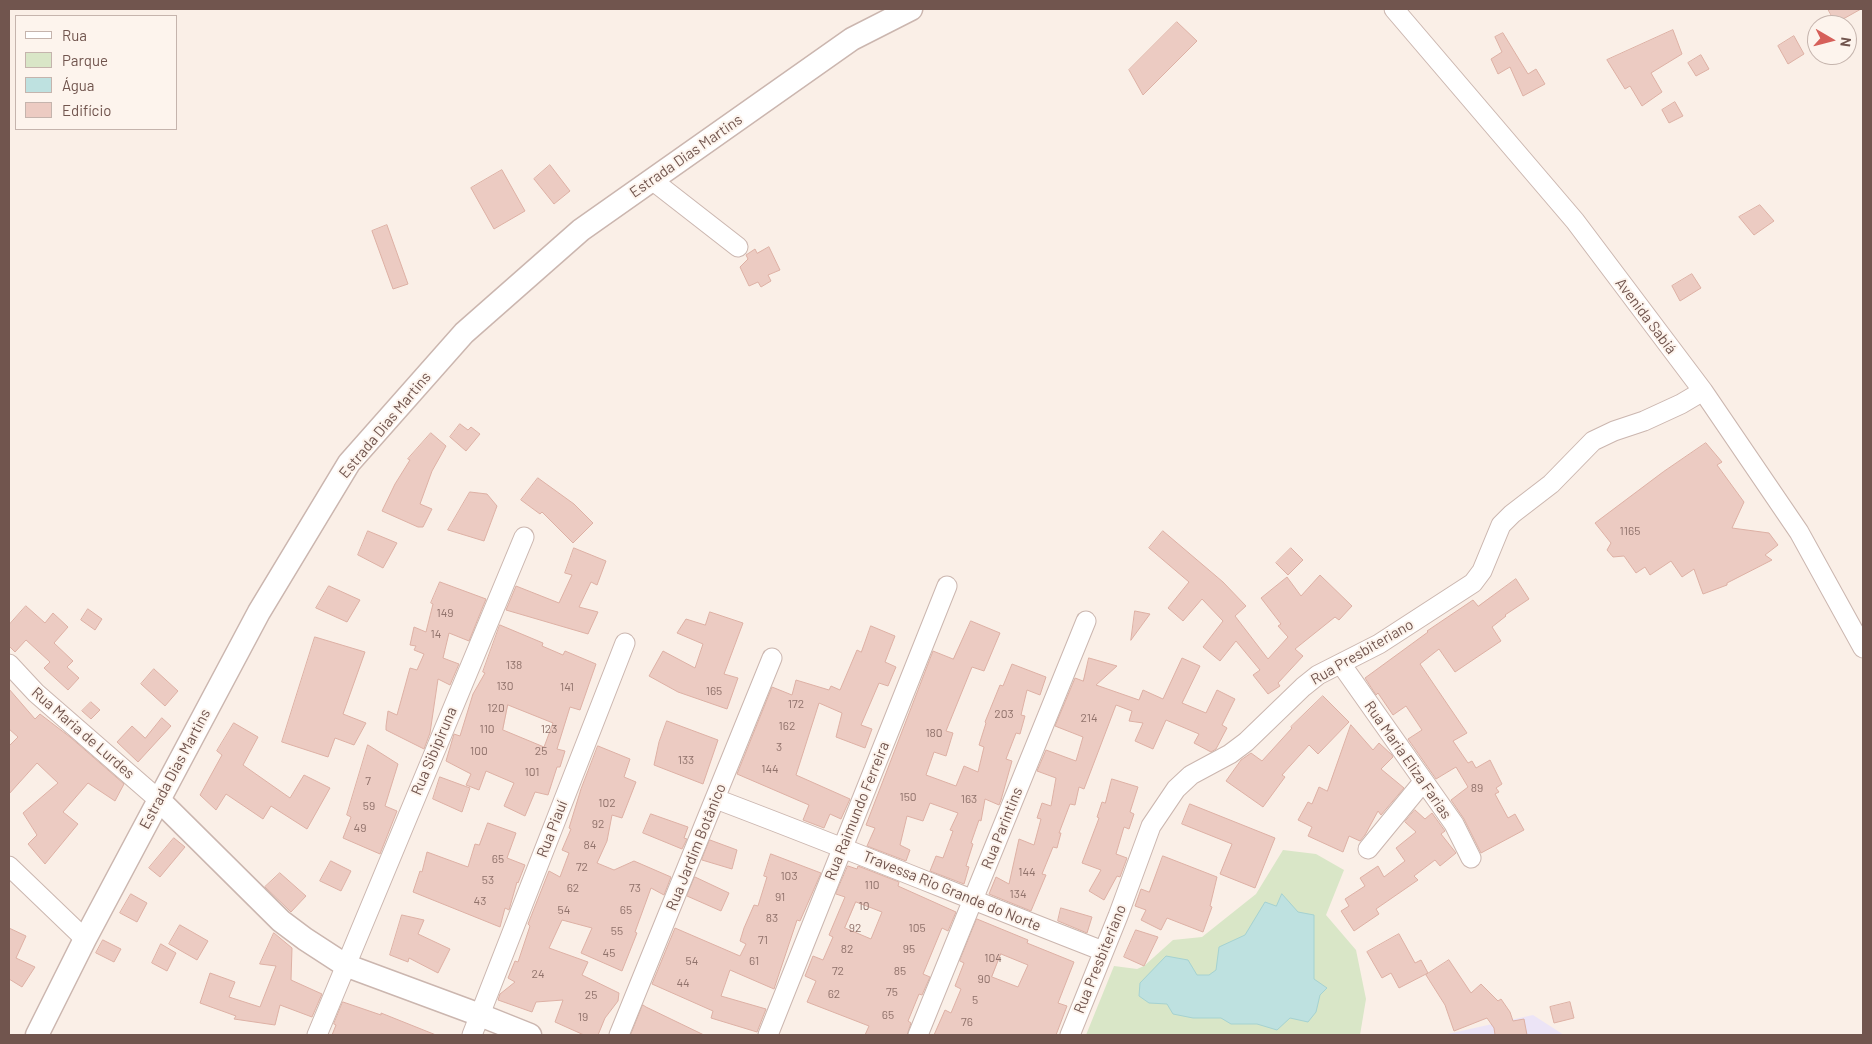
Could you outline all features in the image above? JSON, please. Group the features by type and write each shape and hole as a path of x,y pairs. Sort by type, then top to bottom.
{"street":[{"name":"Estrada Dias Martins","path":"37,1035 84,939 259,612 349,463 464,333 581,230 852,39 911,9"},
{"name":"Avenida Sabiá","path":"1394,9 1575,221 1703,391 1799,532 1863,648"},
{"path":"652,180 738,247"},
{"name":"Rua Presbiteriano","path":"1070,1035 1151,826 1176,789 1191,776 1230,754 1246,742 1303,686 1318,675 1379,644 1473,583 1482,570 1501,525 1512,514 1551,484 1593,441 1614,430 1644,421 1681,404 1703,391"},
{"name":"Rua Sibipiruna","path":"317,1035 524,537"},
{"name":"Rua Raimundo Ferreira","path":"768,1035 947,586"},
{"name":"Rua Parintins","path":"918,1035 1086,621"},
{"name":"Rua Piauí","path":"472,1035 625,643"},
{"name":"Rua Jardim Botânico","path":"619,1035 772,658"},
{"name":"Rua Maria de Lurdes","path":"9,664 36,692 160,800"},
{"name":"Rua Maria Eliza Farias","path":"1341,664 1454,824 1472,858"},
{"path":"1368,849 1423,782"},
{"name":"Travessa Rio Grande do Norte","path":"716,799 1103,951"},
{"path":"160,800 280,920 345,965 530,1035"},
{"path":"9,866 84,939"}],"shaded area":[{"path":"1533,1015 1564,1035 1443,1035"}],"green space":[{"path":"1283,850 1316,854 1344,870 1326,915 1356,950 1366,999 1360,1035 1086,1035 1114,966 1137,969 1144,966 1173,940 1202,937 1256,894"}],"water":[{"path":"1282,894 1298,912 1314,915 1314,979 1327,988 1320,995 1316,1012 1308,1022 1290,1018 1277,1030 1257,1024 1231,1024 1221,1018 1193,1018 1173,1014 1167,1004 1149,1003 1139,996 1140,983 1166,956 1188,960 1197,975 1209,975 1216,970 1219,947 1245,935 1265,902 1276,906"}],"building":[{"path":"1828,9 1861,9 1850,15 1831,15"},
{"path":"1177,22 1197,41 1143,95 1129,70"},
{"path":"1673,30 1682,54 1651,73 1662,92 1642,106 1630,86 1625,89 1607,60"},
{"path":"1503,33 1528,74 1536,69 1545,84 1523,96 1510,67 1498,74 1491,59 1502,52 1495,37"},
{"path":"1794,36 1804,54 1788,64 1778,46"},
{"path":"1701,55 1709,69 1696,76 1688,63"},
{"path":"1675,102 1683,116 1669,123 1662,110"},
{"path":"550,165 570,191 554,204 534,179"},
{"path":"502,170 525,211 494,229 471,188"},
{"path":"1760,205 1774,221 1754,235 1739,217"},
{"path":"387,225 408,284 393,289 372,231"},
{"path":"769,247 780,270 768,275 771,281 761,287 758,282 749,286 740,267 748,259 746,255 755,249 757,253"},
{"path":"1692,274 1701,288 1680,301 1672,286"},
{"path":"460,424 468,430 471,427 480,434 466,451 450,437"},
{"path":"431,433 446,446 432,471 420,504 432,509 423,527 418,527 382,511 395,484 410,460 408,459"},
{"path":"1706,443 1722,462 1717,465 1744,502 1732,528 1769,533 1778,545 1765,555 1772,560 1727,583 1727,585 1703,594 1694,569 1682,577 1671,561 1650,575 1645,567 1636,573 1624,556 1613,557 1607,550 1611,543 1595,523 1663,472"},
{"path":"538,478 574,504 593,523 573,543 542,512 540,514 521,500"},
{"path":"470,492 487,494 497,506 484,541 448,530"},
{"path":"368,531 397,543 383,568 358,555"},
{"path":"1163,531 1223,582 1246,606 1235,616 1268,659 1288,637 1278,626 1281,624 1261,598 1287,577 1301,596 1320,575 1352,606 1339,620 1335,617 1295,649 1303,656 1278,683 1280,686 1268,694 1253,675 1260,670 1236,641 1220,661 1203,647 1223,621 1202,599 1183,621 1168,608 1189,582 1149,548"},
{"path":"574,548 606,561 597,585 591,582 579,607 598,612 588,634 506,610 516,586 559,603 572,575 565,573"},
{"path":"1291,548 1303,560 1288,575 1276,563"},
{"path":"1516,579 1529,599 1505,615 1492,627 1501,641 1455,672 1439,649 1420,664 1467,733 1453,741 1468,763 1472,761 1476,768 1490,760 1502,784 1496,788 1499,792 1495,794 1508,818 1515,814 1524,830 1481,853 1464,819 1451,800 1468,787 1456,767 1436,779 1408,739 1422,730 1406,706 1393,715 1365,678 1427,631 1473,600 1478,606"},
{"path":"440,582 486,599 469,641 449,633 443,658 459,664 450,685 438,679 430,733 424,749 386,730 386,726 388,711 397,715 410,668 417,670 424,654 414,650 416,646 410,645 414,627 426,632 433,604 431,603"},
{"path":"329,586 360,600 347,622 316,608"},
{"path":"26,606 45,623 53,613 68,627 54,643 73,661 67,667 79,678 68,690 44,668 50,662 26,640 15,652 9,646 9,625"},
{"path":"88,609 102,619 95,630 81,620"},
{"path":"1135,611 1150,614 1131,640"},
{"path":"710,612 743,623 724,674 738,678 727,709 678,692 649,676 663,651 695,668 703,644 677,633 686,619 705,625"},
{"path":"971,621 1000,633 984,671 972,667 946,731 953,733 946,756 934,752 926,775 956,786 964,766 978,772 984,747 979,745 985,722 1000,685 1003,686 1012,664 1046,677 1040,695 1027,690 1021,715 1025,716 1020,734 1016,733 1006,759 1012,761 1001,800 999,805 985,799 981,821 979,820 971,843 973,844 966,866 969,867 964,884 930,871 936,856 943,858 953,831 950,830 958,813 930,803 923,821 907,816 900,845 910,850 906,861 867,846 875,828 866,825 933,651 953,659"},
{"path":"500,625 543,643 542,646 563,655 565,651 596,664 580,710 570,707 557,749 565,751 560,767 557,767 548,795 535,792 525,816 504,806 514,783 486,771 479,790 466,785 471,774 446,761 454,734 460,736 473,694 485,673 483,672","holes":["508,705 553,723 544,747 503,730"]},
{"path":"871,626 895,636 885,662 896,667 888,686 879,683 861,725 872,729 865,748 836,737 842,713 819,703 796,775 850,799 841,819 830,814 824,828 803,820 809,805 737,774 772,687 792,695 796,680 829,690 831,686 840,690 857,650 861,652"},
{"path":"315,637 365,652 343,714 366,723 354,745 335,738 328,757 282,742"},
{"path":"1089,658 1117,666 1096,685 1139,700 1143,690 1163,699 1182,658 1200,666 1182,703 1206,713 1217,690 1235,699 1222,725 1227,728 1216,749 1211,752 1194,743 1199,734 1166,720 1153,749 1135,741 1143,723 1129,721 1132,711 1116,705 1084,789 1079,787 1075,805 1070,804 1059,833 1061,833 1057,848 1053,847 1042,874 1046,875 1031,911 989,894 996,877 1009,884 1019,839 1034,845 1041,819 1037,818 1042,803 1051,806 1056,778 1037,771 1046,750 1076,761 1083,737 1055,726 1075,678 1083,681"},
{"path":"154,669 178,691 165,706 141,684"},
{"path":"9,689 35,719 40,714 70,737 124,784 115,801 88,783 63,812 78,824 45,864 28,844 37,835 23,813 58,783 37,763 9,794 9,746 18,737 9,729"},
{"path":"1323,696 1349,722 1318,754 1309,745 1282,775 1285,777 1263,807 1226,781 1241,760 1251,753 1262,761 1291,727"},
{"path":"91,702 100,710 91,719 82,711"},
{"path":"162,718 171,726 138,762 117,742 132,726 145,738"},
{"path":"667,721 718,740 703,784 654,765 659,742"},
{"path":"234,723 258,737 243,765 290,798 304,775 330,788 307,829 271,806 263,819 226,794 216,810 200,795 222,755 217,751"},
{"path":"1351,725 1373,750 1379,743 1392,755 1393,757 1381,769 1404,788 1381,815 1378,811 1360,841 1349,836 1343,852 1308,836 1312,827 1298,820 1308,802 1312,804 1319,787 1327,791"},
{"path":"368,745 398,764 385,806 397,811 380,854 343,838 351,817 347,815"},
{"path":"598,746 630,759 624,777 636,782 622,818 612,815 607,841 597,863 614,870 634,861 671,877 664,895 651,888 635,932 637,933 622,971 581,953 592,928 562,920 549,948 588,962 582,975 619,993 618,1001 605,1018 598,1035 584,1035 555,1022 563,1000 536,1002 532,1012 498,1000 500,994 515,982 508,978 515,961 518,962 530,926 528,924 549,871 560,877 569,853 562,850 571,829 569,828 581,789"},
{"path":"440,777 470,788 462,812 433,799"},
{"path":"1112,779 1138,787 1130,812 1134,814 1129,829 1124,827 1116,854 1127,858 1120,877 1117,876 1104,900 1089,891 1101,870 1082,863 1099,818 1097,817 1102,802 1105,803"},
{"path":"1190,804 1275,838 1255,888 1220,874 1232,844 1182,824"},
{"path":"1415,810 1425,819 1432,813 1445,831 1441,834 1456,853 1440,866 1435,860 1414,876 1418,880 1376,909 1379,914 1354,931 1341,911 1349,906 1345,899 1365,886 1360,878 1378,866 1384,877 1405,861 1396,848 1416,832 1405,822"},
{"path":"651,814 688,827 684,838 687,839 682,849 643,833"},
{"path":"488,823 516,833 507,858 525,865 517,882 509,910 505,908 500,927 413,892 420,871 422,872 427,852 468,867 475,844 479,845"},
{"path":"174,838 185,847 160,877 149,868"},
{"path":"710,840 737,850 732,869 702,860"},
{"path":"771,854 821,873 800,921 797,920 774,989 730,970 721,996 766,1009 757,1032 711,1018 713,1011 652,984 675,928 740,956 746,944 740,941 754,905 758,906 767,877 764,876"},
{"path":"1163,856 1217,877 1210,906 1212,907 1203,932 1167,918 1161,930 1141,920 1146,910 1135,906 1141,889 1149,892"},
{"path":"331,861 351,871 341,891 320,881"},
{"path":"848,866 857,869 858,866 899,882 898,886 956,912 948,931 942,928 923,974 930,977 922,995 919,994 908,1021 911,1023 907,1035 865,1035 869,1026 807,1002 816,981 805,976 813,956 823,960 833,937 829,935 845,897 836,894","holes":["856,902 882,912 871,939 845,928"]},
{"path":"280,873 306,896 291,912 265,887"},
{"path":"695,877 729,893 721,911 687,896"},
{"path":"131,894 147,903 137,922 120,913"},
{"path":"1061,908 1092,917 1087,933 1058,921"},
{"path":"402,915 424,920 418,934 450,949 438,973 409,958 408,962 390,955"},
{"path":"977,919 1028,940 1027,943 1074,962 1058,1003 1067,1006 1056,1035 934,1035 945,1010 951,1013 961,989 955,986 964,963 960,961","holes":["1001,954 1028,965 1018,987 992,977"]},
{"path":"180,925 208,941 197,960 169,944"},
{"path":"9,928 26,936 16,958 35,967 22,987 9,979"},
{"path":"1136,930 1158,937 1144,966 1124,957"},
{"path":"274,933 292,948 291,980 322,994 312,1017 280,1005 275,1025 234,1019 236,1016 200,1003 210,973 235,982 229,997 260,1007 276,966 260,964"},
{"path":"1399,934 1415,963 1421,960 1428,973 1399,988 1391,973 1382,978 1367,952"},
{"path":"103,940 121,949 114,962 96,953"},
{"path":"161,944 176,953 167,971 152,963"},
{"path":"1449,960 1471,993 1481,984 1498,1001 1501,999 1510,1012 1513,1021 1524,1019 1527,1035 1495,1035 1494,1028 1487,1018 1454,1031 1445,1005 1426,975"},
{"path":"343,1002 381,1015 381,1013 436,1035 332,1035 336,1025 334,1024"},
{"path":"1570,1002 1574,1018 1554,1023 1550,1007"},
{"path":"643,1005 646,1007 704,1035 631,1035"}]}
